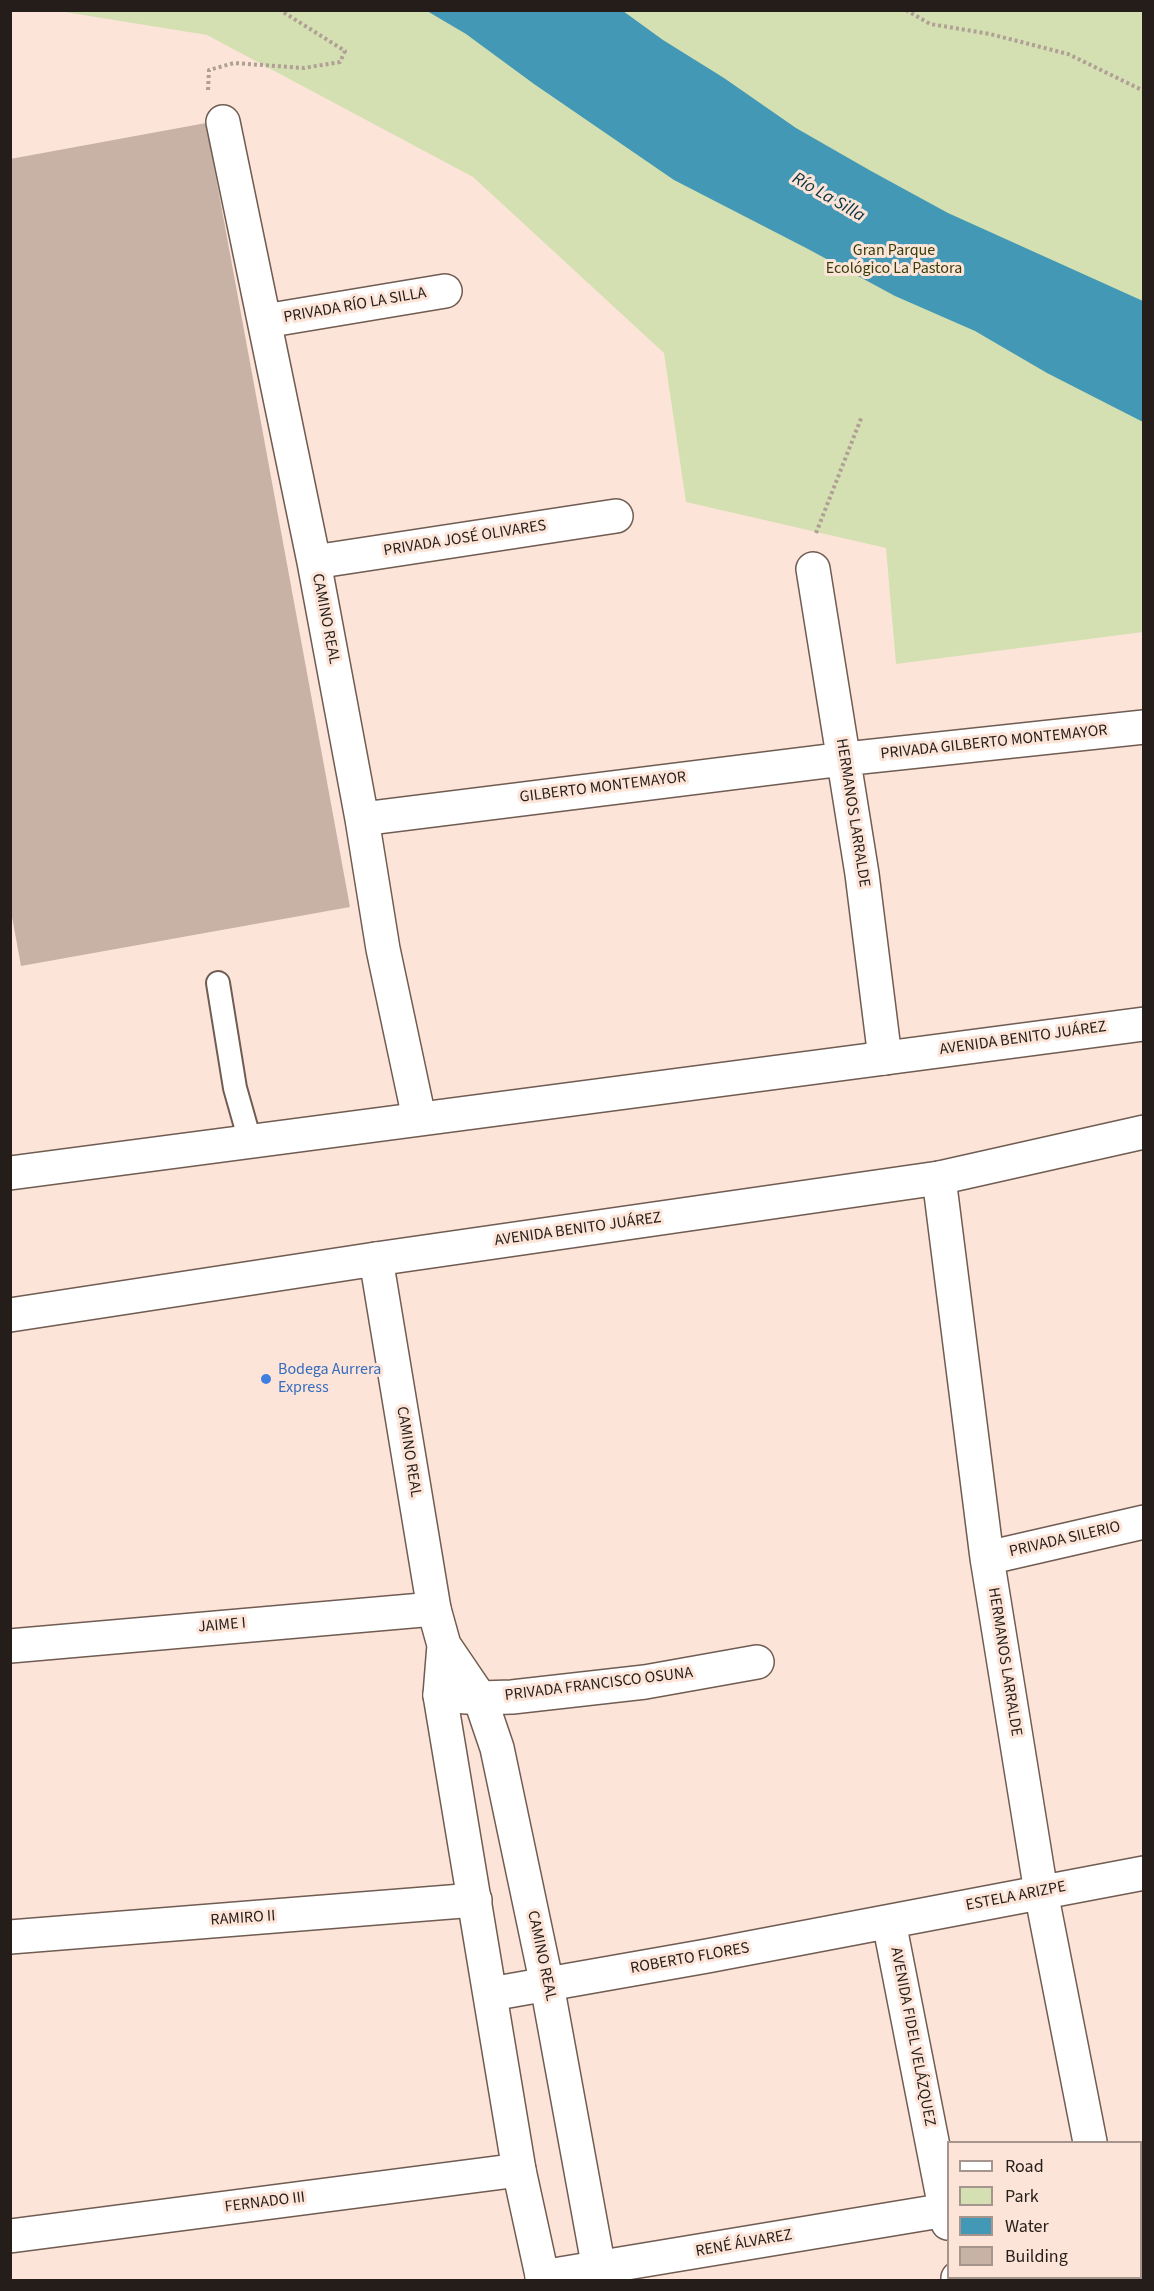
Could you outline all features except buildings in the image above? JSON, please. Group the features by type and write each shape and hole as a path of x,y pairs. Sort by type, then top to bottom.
{"street":[{"name":"CAMINO REAL","path":"223,122 314,562 362,819 383,949 419,1118"},
{"name":"PRIVADA RÍO LA SILLA","path":"265,321 445,291"},
{"name":"PRIVADA JOSÉ OLIVARES","path":"314,562 616,516"},
{"name":"HERMANOS LARRALDE","path":"813,569 862,874 885,1058"},
{"name":"PRIVADA GILBERTO MONTEMAYOR","path":"844,759 1143,727"},
{"name":"GILBERTO MONTEMAYOR","path":"362,819 844,759"},
{"name":"AVENIDA BENITO JUÁREZ","path":"10,1173 1143,1023"},
{"name":"AVENIDA BENITO JUÁREZ","path":"10,1315 376,1259 939,1178 1143,1131"},
{"name":"HERMANOS LARRALDE","path":"939,1178 987,1558 1041,1892 1090,2141"},
{"name":"CAMINO REAL","path":"376,1259 434,1609 444,1645 480,1698 497,1748 547,1985 600,2274"},
{"name":"PRIVADA SILERIO","path":"987,1558 1143,1522"},
{"name":"JAIME I","path":"10,1646 434,1609"},
{"name":"CAMINO REAL","path":"444,1645 440,1695 519,2170 542,2279"},
{"name":"PRIVADA FRANCISCO OSUNA","path":"440,1695 480,1698 645,1682 757,1662"},
{"name":"ESTELA ARIZPE","path":"889,1922 1143,1873"},
{"name":"RAMIRO II","path":"10,1937 475,1900"},
{"name":"ROBERTO FLORES","path":"491,1994 889,1922"},
{"name":"AVENIDA FIDEL VELÁZQUEZ","path":"889,1922 947,2216"},
{"name":"FERNADO III","path":"10,2236 519,2170"},
{"name":"RENÉ ÁLVAREZ","path":"542,2279 600,2274 947,2216"}],"lane":[{"path":"218,983 235,1088 250,1141"}],"path":[{"path":"223,122 207,99 209,70 234,63 304,68 340,62 345,51 280,10"},
{"path":"906,10 930,24 990,34 1068,54 1143,91"},
{"path":"813,569 812,544 862,416"}],"green space":[{"name":"Gran Parque Ecológico La Pastora","path":"58,11 1143,11 1143,632 896,664 886,548 686,502 664,353 473,177 207,35"}],"water":[{"name":"Río La Silla","path":"427,11 623,11 796,128 871,171 948,213 1143,301 1143,422 1047,373 975,331 895,296 674,180 534,84 466,34"}],"place":[{"name":"Bodega Aurrera Express","path":"266,1379"}]}
